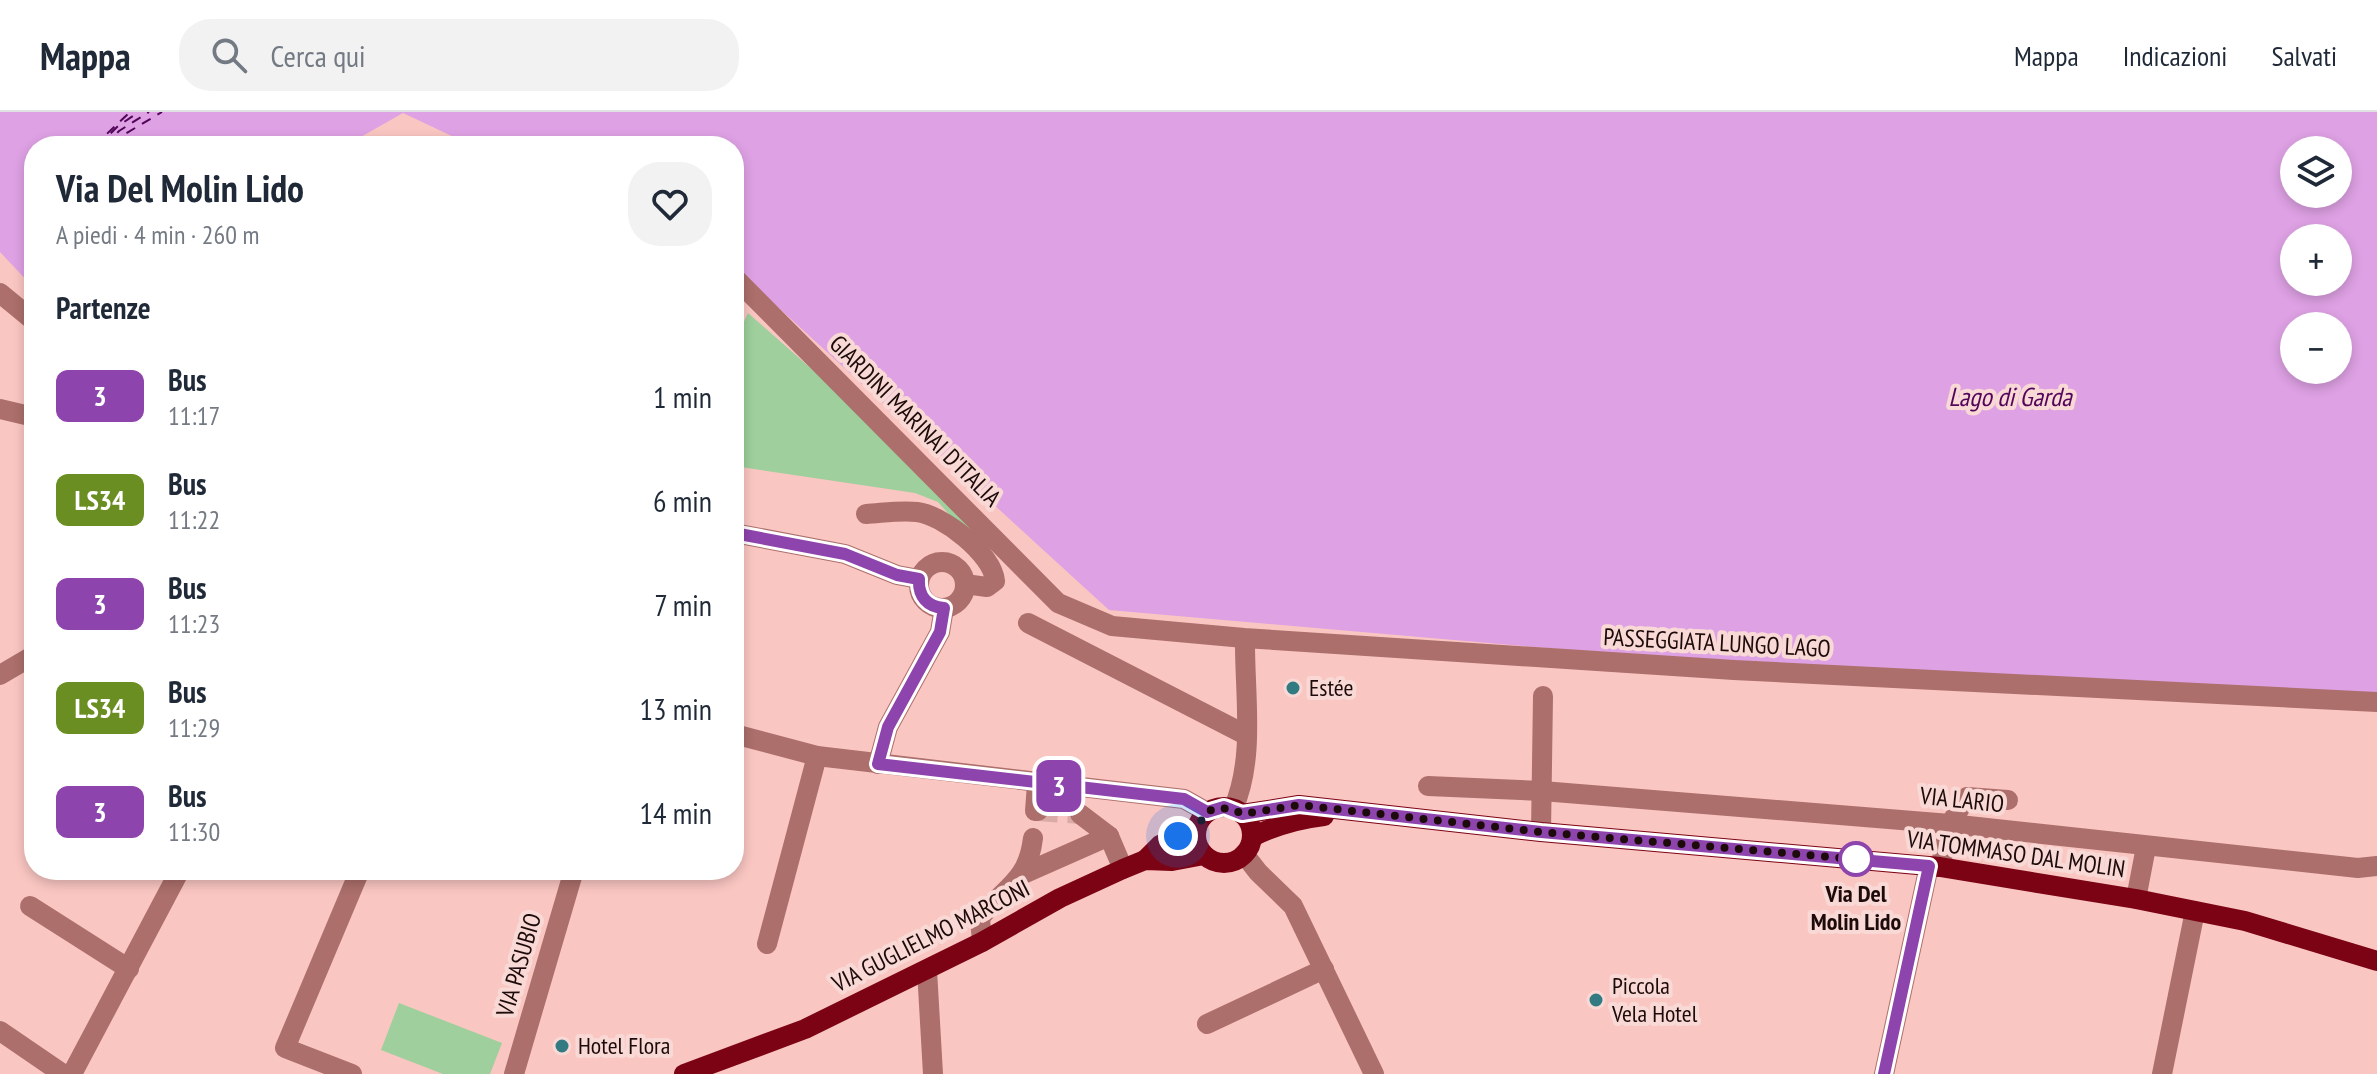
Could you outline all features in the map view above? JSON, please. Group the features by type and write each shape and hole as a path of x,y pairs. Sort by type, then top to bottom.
{"main road":[{"name":"VIA TOMMASO DAL MOLIN","path":"1238,811 1299,805 1541,832 1935,866 2136,899 2245,921 2377,961"},
{"path":"1145,860 1160,845 1216,808 1238,811 1251,828 1248,846 1229,863 1220,863 1204,855 1197,842 1202,820"},
{"name":"VIA TOMMASO DAL MOLIN","path":"1248,846 1275,826 1302,818 1353,812"},
{"name":"VIA GUGLIELMO MARCONI","path":"684,1074 805,1029 982,942 1060,898 1123,869 1145,860 1172,861 1204,855"}],"street":[{"name":"GIARDINI MARINAI D'ITALIA","path":"744,287 1058,603"},
{"path":"0,293 24,313"},
{"path":"0,409 24,415"},
{"path":"866,514 917,512 934,516 957,530 994,572 995,581 987,587 965,584"},
{"path":"744,535 845,554 897,575 919,579"},
{"path":"942,561 958,568 965,584 960,600 944,608 926,602 920,592 919,579 930,565 942,561"},
{"path":"1058,603 1036,628 1246,735"},
{"name":"PASSEGGIATA LUNGO LAGO","path":"1058,603 1112,626 1260,639 1906,680 2377,702"},
{"path":"878,764 888,727 940,632 944,608"},
{"path":"1238,811 1246,735 1245,645"},
{"path":"0,675 24,661"},
{"path":"1541,832 1543,696"},
{"path":"744,737 817,756 1184,799 1202,820"},
{"path":"767,944 817,756"},
{"path":"1037,784 1035,811 1038,811"},
{"name":"VIA LARIO","path":"1428,786 1542,791 1950,824 2358,868 2377,866"},
{"path":"1884,1074 1935,866 1950,824 1967,797 2008,800"},
{"path":"1080,814 1109,836 1123,869"},
{"path":"982,942 980,918 1023,874 1109,836"},
{"path":"1023,874 1031,855 1033,838"},
{"path":"1248,846 1258,872 1293,906 1374,1074"},
{"path":"2136,899 2146,847"},
{"path":"72,1074 175,880"},
{"path":"352,1074 285,1048 356,880"},
{"name":"VIA PASUBIO","path":"514,1074 571,880"},
{"path":"30,906 129,969"},
{"path":"2162,1074 2195,911"},
{"path":"1207,1024 1324,969"},
{"path":"927,970 933,1074"},
{"path":"0,1031 63,1074"}],"green space":[{"path":"748,313 883,432 995,544 984,554 938,502 915,493 744,467 744,322"},
{"path":"399,1003 502,1043 490,1074 443,1074 381,1050"}],"water":[{"name":"Lago di Garda","path":"0,112 2377,112 2377,700 1857,675 1109,610 744,276 744,136 452,136 403,113 363,136 24,136 24,278 0,252"}],"ferry route":[{"path":"105,136 130,112"},
{"path":"108,136 139,112"},
{"path":"114,136 149,112"},
{"path":"123,136 162,112"}],"tunnel":[{"path":"1038,811 1080,814"}],"bus line":[{"name":"3","path":"744,535 845,554 897,575 919,579 920,592 926,602 944,608 940,632 888,727 878,764 1184,799 1207,812 1224,807 1242,814 1299,805 1541,832 1929,866 1884,1074"}],"place":[{"name":"Estée","path":"1293,688"},
{"name":"Via Del Molin Lido","path":"1856,859"},
{"name":"Piccola Vela Hotel","path":"1596,1000"},
{"name":"Hotel Flora","path":"562,1046"}],"route":[{"path":"1178,836 1197,827 1207,812 1216,808 1233,809 1242,814 1299,805 1541,832 1866,860 1856,859"}]}
